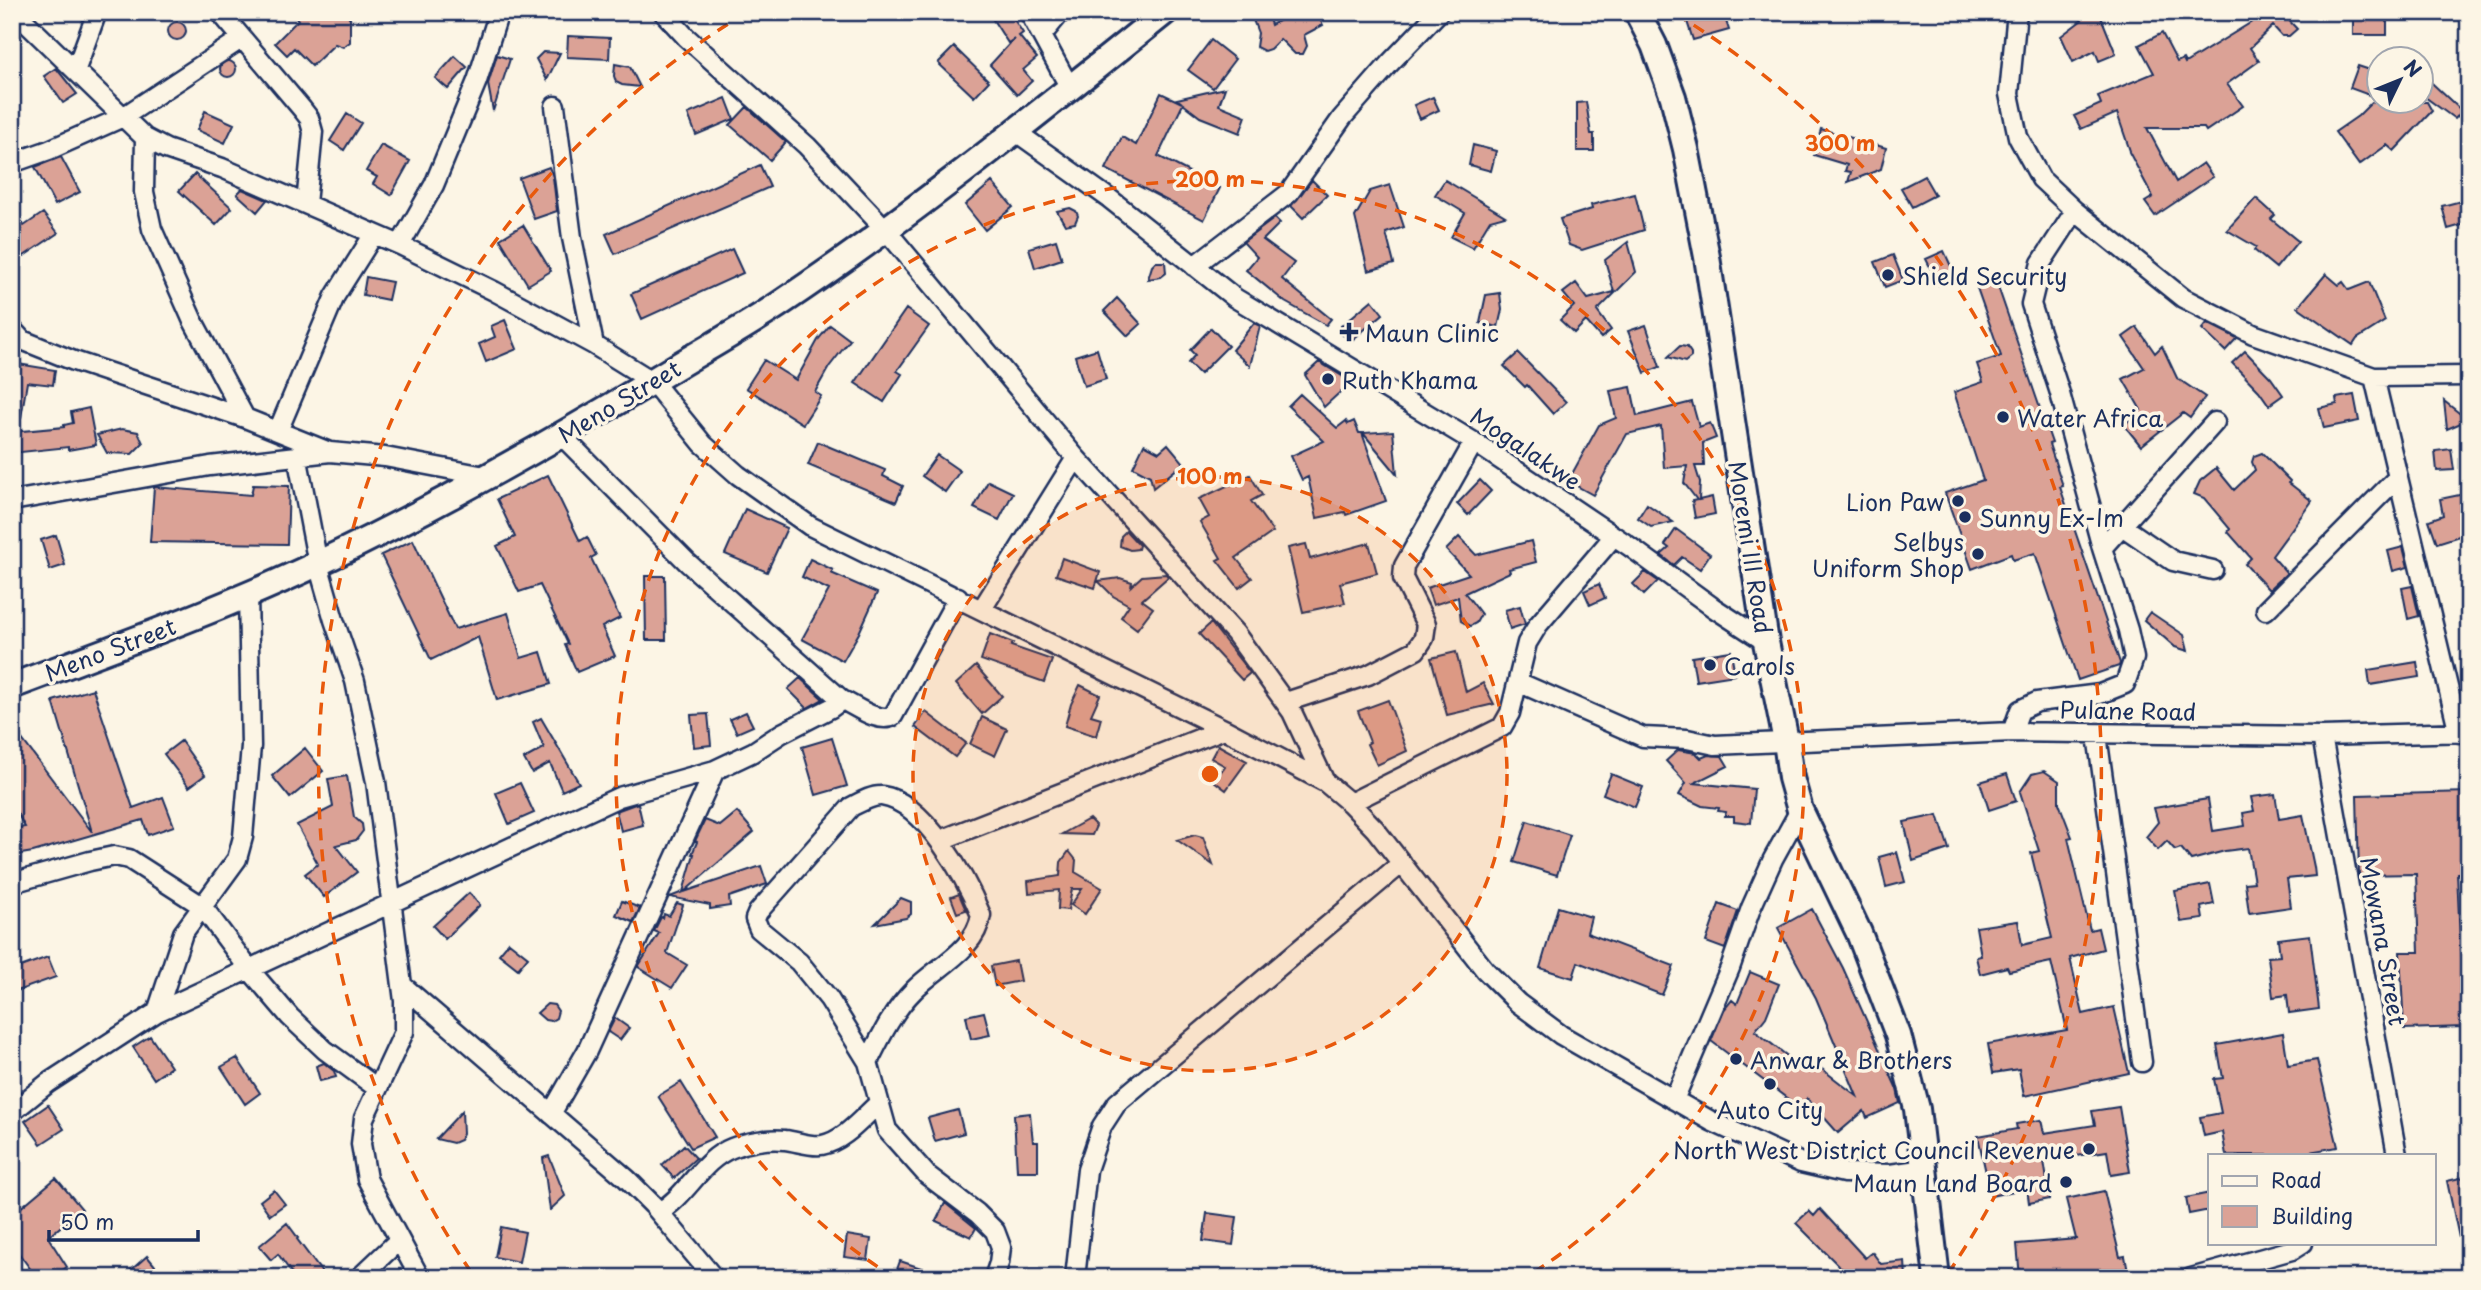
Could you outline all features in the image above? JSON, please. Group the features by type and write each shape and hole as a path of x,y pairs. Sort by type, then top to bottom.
{"street":[{"path":"15,12 145,138 400,244 594,345 652,381 703,444 748,482 810,526 1224,729 1325,782 1350,803 1402,863 1485,970 1518,1003 1561,1035 1711,1121 1801,1163 1844,1173 1891,1174 1925,1169"},
{"path":"76,69 97,12"},
{"path":"220,12 302,108 313,126 306,204"},
{"path":"400,244 434,185 477,81 498,12"},
{"path":"663,12 807,146 886,230 1076,458 1235,633 1286,702 1325,782"},
{"path":"1029,12 1070,88"},
{"path":"1042,35 1062,12"},
{"name":"Meno Street","path":"12,686 196,616 318,564 490,477 562,436 776,306 886,230 1016,132 1165,12"},
{"path":"1194,266 1289,193 1342,118 1439,12"},
{"name":"Moremi III Road","path":"1637,12 1654,44 1673,97 1686,149 1707,257 1766,642 1791,778 1800,810 1859,933 1898,1035 1917,1109 1937,1278"},
{"path":"2017,12 2009,94 2018,137 2041,179 2075,211 2183,298 2253,334 2374,377 2469,376"},
{"path":"12,163 49,150 123,117 241,39"},
{"path":"555,106 572,238 594,345"},
{"name":"Mogalakwe","path":"1016,132 1110,200 1235,298 1474,442 1766,642"},
{"path":"145,138 144,192 152,229 192,319 244,418"},
{"path":"2012,733 2020,710 2037,702 2099,694 2125,684 2134,658 2129,631 2102,548 2059,390 2031,304 2040,263 2075,211"},
{"path":"278,431 335,296 374,234"},
{"path":"15,336 74,361 244,418 330,452"},
{"path":"2374,377 2464,732"},
{"path":"2102,548 2214,422"},
{"path":"562,436 688,564 842,700 883,719 893,716 958,597"},
{"path":"1286,702 1368,675 1416,650 1424,638 1426,624 1403,578 1404,566 1474,442"},
{"path":"12,501 211,466 330,452 398,459 490,477"},
{"path":"296,455 318,564 355,681 376,782 402,985 404,1032 365,1118 361,1144 367,1179 420,1278"},
{"path":"982,609 1076,458"},
{"path":"2266,610 2398,477"},
{"path":"2122,526 2173,561 2213,570"},
{"path":"1350,803 1502,727 1510,713 1527,643 1538,625 1614,536"},
{"path":"158,1012 183,933 237,859 243,836 251,746 248,593"},
{"name":"Pulane Road","path":"1518,682 1643,737 1687,739 1715,745 2012,733 2322,736 2464,732"},
{"path":"12,1112 48,1083 158,1012 619,797 715,770 753,752 842,700"},
{"path":"941,840 1224,729"},
{"path":"2097,735 2142,1062"},
{"name":"Mowana Street","path":"2322,736 2397,1154"},
{"path":"551,1114 587,1051 715,770"},
{"path":"868,1062 888,1021 914,989 975,934 981,915 971,890 941,840 904,805 880,796 851,807 756,915 756,923 758,929 799,962 829,999 868,1062 887,1130 903,1151 927,1175 977,1213 995,1231 1001,1247 993,1278"},
{"path":"1674,1100 1730,968 1751,908 1773,859 1800,810"},
{"path":"12,883 114,856 129,859 202,906 249,969 290,1017 325,1050 377,1088"},
{"path":"1075,1278 1087,1170 1102,1126 1118,1104 1402,863"},
{"path":"402,985 627,1179 659,1212 714,1278"},
{"path":"659,1212 716,1158 730,1149 758,1141 782,1140 820,1146 836,1140 878,1104"},
{"path":"359,1278 399,1240"},
{"path":"2191,1278 2292,1250 2301,1244"}],"building":[{"path":"292,12 344,12 350,18 350,42 343,47 335,44 312,66 294,48 287,55 275,43 298,20"},
{"path":"988,12 1009,12 1023,33 1019,36 1037,58 1023,70 1032,81 1017,95 990,65 1014,39 1008,43"},
{"path":"1250,12 1267,12 1271,25 1294,12 1316,12 1323,25 1304,35 1307,46 1303,54 1295,54 1280,39 1264,51 1256,47 1258,33"},
{"path":"1684,12 1723,12 1729,30 1693,40"},
{"path":"2078,12 2099,12 2116,54 2099,61 2095,51 2073,62 2061,36 2082,20"},
{"path":"2248,12 2287,12 2284,15 2297,29 2289,36 2282,36 2273,26 2250,48 2259,61 2227,84 2243,106 2206,131 2204,128 2147,128 2176,182 2203,163 2213,177 2155,216 2145,202 2153,197 2129,152 2117,113 2081,129 2074,116 2101,104 2098,96 2154,73 2139,45 2162,33 2177,62 2183,59 2185,63 2255,20"},
{"path":"2353,19 2387,19 2387,35 2353,35"},
{"path":"177,22 183,25 186,31 183,37 177,40 171,37 168,31 171,25"},
{"path":"568,36 610,38 609,59 567,57"},
{"path":"1211,40 1235,59 1213,88 1188,70"},
{"path":"954,47 989,81 974,97 938,63"},
{"path":"543,52 560,53 547,80 536,59"},
{"path":"497,55 510,59 493,111 488,84"},
{"path":"455,56 467,67 448,89 435,78"},
{"path":"228,61 236,69 228,77 220,69"},
{"path":"615,64 630,67 640,87 616,82"},
{"path":"2358,66 2366,69 2366,94 2350,88"},
{"path":"56,68 77,94 63,103 44,76"},
{"path":"2436,87 2462,111 2455,119 2436,105"},
{"path":"1225,88 1219,105 1246,116 1240,133 1200,117 1183,104 1158,156 1220,188 1204,220 1106,169 1122,137 1136,145 1161,93 1182,103 1177,99"},
{"path":"1433,97 1439,110 1420,119 1414,105"},
{"path":"726,98 734,119 696,135 688,114"},
{"path":"1586,102 1591,134 1594,134 1594,151 1577,151 1577,103"},
{"path":"747,107 786,142 770,160 730,125"},
{"path":"2366,108 2366,116 2427,116 2394,151 2387,145 2359,165 2335,132"},
{"path":"205,111 234,124 225,143 197,130"},
{"path":"347,114 361,123 344,150 330,141"},
{"path":"1821,129 1886,148 1881,169 1848,182 1851,172 1845,171 1847,165 1814,155"},
{"path":"381,145 410,161 391,195 373,184 377,177 366,171"},
{"path":"1473,145 1496,151 1491,171 1469,165"},
{"path":"61,157 80,192 55,205 35,167"},
{"path":"760,165 770,187 615,254 606,234"},
{"path":"549,167 553,177 557,211 534,219 519,178"},
{"path":"195,174 232,208 216,225 179,191"},
{"path":"1924,176 1935,195 1912,207 1901,188"},
{"path":"1312,180 1327,195 1303,218 1291,206"},
{"path":"1445,180 1505,216 1490,220 1473,248 1451,237 1465,213 1435,195"},
{"path":"992,182 1013,207 985,230 965,205"},
{"path":"1390,185 1404,227 1386,233 1394,264 1368,271 1355,217 1370,191"},
{"path":"242,189 267,200 257,212 237,194"},
{"path":"1635,194 1644,230 1582,250 1569,245 1560,219 1592,209 1591,205"},
{"path":"2256,198 2275,215 2271,219 2298,241 2276,268 2254,250 2256,247 2227,230"},
{"path":"2469,199 2469,223 2448,229 2442,206"},
{"path":"1070,208 1076,211 1078,216 1075,223 1065,225 1057,211"},
{"path":"12,210 24,226 43,213 58,233 12,264"},
{"path":"1275,218 1280,223 1263,240 1294,263 1282,279 1331,319 1326,325 1285,302 1246,270 1257,257 1243,242"},
{"path":"523,225 551,271 528,285 500,239"},
{"path":"1056,240 1062,259 1035,268 1029,248"},
{"path":"1628,242 1636,272 1597,311 1611,330 1601,338 1586,321 1574,333 1560,320 1574,306 1563,293 1576,283 1588,299 1614,292 1605,260"},
{"path":"732,249 743,273 642,319 631,294"},
{"path":"1944,251 1956,277 1939,285 1926,259"},
{"path":"1893,255 1903,280 1885,287 1875,262"},
{"path":"1156,262 1165,262 1166,273 1161,277 1148,279 1152,266"},
{"path":"2326,274 2339,285 2343,282 2349,290 2369,282 2385,321 2357,339 2353,345 2298,307"},
{"path":"366,277 392,282 388,300 363,295"},
{"path":"1995,278 2052,443 2049,444 2063,486 2060,487 2120,663 2119,666 2078,680 2035,553 2013,560 2011,554 1972,569 1945,493 1983,480 1954,392 1983,382 1977,364 2001,356 1976,285"},
{"path":"1500,293 1502,310 1498,327 1480,323 1486,295"},
{"path":"1117,298 1141,324 1128,336 1104,311"},
{"path":"1372,300 1383,314 1352,340 1341,334 1341,326"},
{"path":"906,309 929,326 897,371 902,374 884,402 855,383"},
{"path":"505,320 517,349 486,362 479,344 495,337 491,326"},
{"path":"1254,323 1260,326 1250,366 1232,350"},
{"path":"2207,323 2237,338 2225,351 2202,329"},
{"path":"830,325 850,340 829,367 815,392 821,396 803,424 746,388 764,360 796,380 818,340"},
{"path":"1646,325 1660,367 1645,373 1628,331"},
{"path":"2137,327 2155,353 2162,346 2177,378 2205,397 2190,418 2183,413 2141,446 2124,425 2141,410 2123,379 2144,368 2123,337"},
{"path":"1211,328 1228,346 1200,374 1188,363 1195,355 1190,350"},
{"path":"1680,346 1687,347 1691,353 1691,357 1685,362 1668,357"},
{"path":"1097,349 1106,379 1084,386 1075,356"},
{"path":"2245,351 2283,395 2269,405 2232,363"},
{"path":"1518,353 1566,402 1553,414 1527,385 1525,387 1504,366"},
{"name":"Ruth Khama","path":"1319,362 1342,376 1349,384 1324,407 1305,375"},
{"path":"12,363 55,370 53,385 27,382 21,418 12,417"},
{"path":"1631,387 1637,416 1692,402 1699,427 1710,423 1716,438 1703,443 1704,466 1695,466 1700,482 1699,500 1712,497 1715,514 1695,518 1692,501 1697,500 1684,483 1687,466 1664,468 1661,426 1627,434 1593,495 1568,481 1599,425 1616,418 1610,391"},
{"path":"1300,394 1337,428 1346,421 1348,424 1354,421 1359,433 1362,433 1386,501 1346,515 1345,512 1317,518 1308,477 1302,480 1291,456 1324,441 1288,406"},
{"path":"2354,395 2359,421 2324,428 2319,408 2337,404 2336,398"},
{"path":"2444,401 2468,420 2447,429"},
{"path":"89,408 96,445 68,450 68,447 12,453 12,432 64,427 73,423 71,412"},
{"path":"122,429 138,432 143,443 132,454 107,453 97,435"},
{"path":"1393,431 1397,474 1363,433"},
{"path":"818,442 885,470 883,476 903,486 896,502 808,465"},
{"path":"1144,444 1159,452 1168,444 1184,463 1153,488 1150,476 1133,467"},
{"path":"2451,449 2454,470 2437,471 2435,451"},
{"path":"2262,453 2289,483 2312,501 2272,556 2287,573 2269,590 2245,564 2251,558 2228,532 2230,529 2204,498 2194,494 2200,481 2216,468 2234,490 2255,470 2252,462 2254,456"},
{"path":"937,455 960,471 945,492 922,476"},
{"path":"548,475 580,541 587,537 596,555 591,558 620,618 602,627 615,656 577,672 565,645 568,644 540,585 519,592 497,546 515,537 497,499"},
{"path":"1250,475 1262,495 1251,501 1273,532 1236,558 1252,578 1239,588 1217,560 1221,558 1200,522 1209,517 1199,499"},
{"path":"1480,480 1491,491 1468,515 1457,504"},
{"path":"988,481 1013,493 999,520 974,508"},
{"path":"253,485 289,486 287,544 150,542 154,487 251,495"},
{"path":"2469,493 2469,533 2437,543 2429,520 2443,515 2440,499"},
{"path":"1647,504 1673,522 1651,527 1638,518"},
{"path":"745,509 787,528 767,572 725,554"},
{"path":"1676,529 1710,554 1700,569 1682,557 1674,565 1661,555 1669,548 1665,545"},
{"path":"1126,531 1139,545 1138,549 1130,550 1120,546 1121,536"},
{"path":"56,535 65,565 50,570 41,540"},
{"path":"1459,537 1476,555 1531,541 1536,562 1509,569 1510,572 1465,593 1481,614 1476,623 1470,626 1461,621 1458,597 1433,605 1427,588 1469,574 1446,550"},
{"path":"413,540 455,629 508,613 521,658 541,652 551,684 497,700 478,637 431,660 381,555"},
{"path":"1369,543 1377,573 1340,583 1345,603 1303,612 1288,548 1306,544 1310,559"},
{"path":"2403,547 2408,567 2393,571 2388,551"},
{"path":"1062,558 1100,572 1095,588 1056,575"},
{"path":"810,559 833,570 831,573 877,593 843,661 802,639 829,590 802,577"},
{"path":"1645,572 1658,581 1644,595 1633,584"},
{"path":"1166,574 1168,577 1142,600 1153,608 1137,629 1121,617 1129,605 1113,596 1098,581 1120,578 1132,582 1131,586 1142,576"},
{"path":"645,576 665,576 666,640 646,640"},
{"path":"1599,584 1605,598 1590,605 1584,591"},
{"path":"2412,586 2419,616 2408,619 2402,588"},
{"path":"1520,606 1525,624 1510,629 1505,610"},
{"path":"2150,612 2184,635 2188,651 2175,647 2144,620"},
{"path":"1211,623 1250,673 1242,680 1199,634"},
{"path":"990,634 1013,643 1011,646 1052,660 1044,682 981,660"},
{"path":"1731,651 1735,675 1696,681 1692,657"},
{"path":"1456,652 1466,692 1483,683 1494,704 1447,715 1431,658"},
{"path":"2417,662 2419,677 2370,685 2368,670"},
{"path":"976,666 1002,696 982,714 956,684"},
{"path":"800,678 823,699 807,708 788,689"},
{"path":"1080,685 1100,695 1091,715 1101,718 1096,736 1065,726"},
{"path":"93,689 133,808 163,797 174,826 148,835 143,820 15,855 12,829 25,827 12,804 12,726 92,832 53,701"},
{"path":"1388,700 1407,751 1377,765 1367,744 1370,742 1358,711"},
{"path":"746,712 753,726 737,733 730,719"},
{"path":"926,712 966,743 955,757 915,727"},
{"path":"708,714 711,745 694,747 691,715"},
{"path":"982,717 1007,729 995,756 970,744"},
{"path":"541,718 579,783 562,791 550,763 532,773 524,759 544,748 533,722"},
{"path":"832,738 847,786 816,795 802,747"},
{"path":"181,741 205,775 189,787 164,754"},
{"path":"1218,745 1247,761 1226,790 1214,781 1225,766 1211,758"},
{"path":"305,748 323,771 290,798 272,776"},
{"path":"1678,750 1696,753 1701,758 1708,755 1722,756 1728,766 1694,783 1754,789 1751,823 1734,821 1734,816 1725,816 1726,812 1718,811 1719,808 1702,806 1679,795 1686,783 1666,761"},
{"path":"2044,771 2059,781 2059,803 2072,837 2068,838 2090,930 2098,928 2103,949 2070,958 2083,1014 2114,1007 2129,1073 2024,1096 2019,1069 1993,1073 1988,1044 2067,1030 2051,962 2009,971 2007,967 1980,974 1976,957 1981,956 1976,927 2018,921 2022,945 2052,938 2031,853 2039,851 2020,792 2032,774"},
{"path":"1611,774 1643,787 1635,807 1603,794"},
{"path":"2007,774 2016,801 1989,810 1980,782"},
{"path":"347,776 354,817 362,824 363,831 356,840 336,845 357,872 324,897 305,874 318,864 297,825 333,807 328,779"},
{"path":"520,783 534,813 509,824 496,793"},
{"path":"2469,792 2469,873 2457,873 2464,1027 2404,1029 2400,952 2419,952 2416,874 2359,875 2357,795"},
{"path":"2275,794 2279,819 2303,815 2314,867 2315,876 2287,879 2291,907 2249,913 2245,883 2254,882 2248,848 2191,860 2181,848 2175,850 2167,841 2158,850 2146,837 2158,822 2154,808 2208,799 2213,831 2245,826 2243,813 2254,811 2251,797"},
{"path":"638,803 643,825 621,831 616,811"},
{"path":"737,812 754,832 684,892 761,866 767,884 729,897 730,906 710,909 710,905 670,897 683,892 697,842 695,841 705,820 720,826"},
{"path":"1938,815 1949,849 1913,861 1904,822"},
{"path":"1089,819 1096,826 1092,835 1062,834"},
{"path":"1527,821 1570,835 1557,875 1514,862"},
{"path":"1195,835 1203,837 1213,865 1177,840"},
{"path":"1069,851 1076,860 1075,872 1102,888 1085,914 1071,905 1082,889 1072,889 1068,910 1058,909 1059,890 1029,893 1028,881 1060,876 1061,862"},
{"path":"1897,852 1905,882 1886,887 1879,857"},
{"path":"2210,884 2214,904 2201,907 2203,919 2181,922 2175,891"},
{"path":"469,893 480,905 445,939 433,926"},
{"path":"959,894 966,910 957,913 951,897"},
{"path":"901,898 911,902 911,914 906,918 875,924"},
{"path":"622,901 640,908 633,922 616,915"},
{"path":"677,903 683,905 667,953 687,965 672,988 638,967 659,933 654,931 661,917 663,918 664,914 669,916"},
{"path":"1719,904 1738,911 1725,949 1706,942"},
{"path":"1558,907 1591,917 1587,933 1674,966 1662,995 1578,962 1573,978 1540,968"},
{"path":"1812,909 1843,968 1897,1089 1900,1103 1867,1118 1864,1111 1838,1133 1807,1098 1800,1108 1711,1041 1724,1010 1732,1000 1737,1004 1750,972 1779,984 1766,1017 1755,1031 1799,1065 1805,1056 1857,1096 1816,998 1778,928"},
{"path":"2310,935 2319,1009 2289,1013 2287,995 2273,997 2268,957 2280,956 2278,939"},
{"path":"509,942 528,957 518,969 499,954"},
{"path":"48,957 56,977 17,991 12,970"},
{"path":"1016,961 1020,981 995,986 991,966"},
{"path":"547,1004 554,1005 558,1011 556,1018 551,1021 545,1020 537,1013"},
{"path":"984,1012 990,1035 971,1039 966,1016"},
{"path":"615,1018 629,1028 620,1040 608,1032"},
{"path":"2283,1033 2288,1065 2317,1060 2338,1147 2298,1154 2226,1154 2222,1132 2204,1136 2200,1117 2221,1113 2214,1079 2223,1078 2217,1045"},
{"path":"150,1036 171,1067 154,1079 133,1047"},
{"path":"237,1058 260,1093 245,1104 221,1067"},
{"path":"324,1063 334,1071 336,1077 320,1081 316,1066"},
{"path":"681,1082 715,1137 691,1148 658,1096"},
{"path":"48,1105 64,1129 41,1144 25,1121"},
{"path":"2119,1107 2130,1172 2111,1175 2107,1151 2044,1161 2050,1199 2029,1203 2027,1188 1991,1196 1978,1136 2017,1129 2016,1124 2041,1120 2044,1133 2095,1125 2092,1111"},
{"path":"958,1110 964,1133 935,1141 928,1118"},
{"path":"462,1111 463,1134 460,1140 453,1143 436,1139"},
{"path":"1030,1113 1033,1142 1038,1142 1038,1171 1017,1171 1014,1115"},
{"path":"684,1145 696,1158 674,1178 662,1165"},
{"path":"549,1156 565,1196 550,1210 543,1158"},
{"path":"2469,1176 2469,1251 2462,1252 2447,1181"},
{"path":"56,1178 82,1209 48,1237 67,1267 51,1278 37,1278 12,1244 12,1215"},
{"path":"274,1190 285,1204 270,1215 260,1201"},
{"path":"2104,1191 2120,1257 2125,1256 2128,1272 2100,1278 2020,1278 2017,1244 2076,1239 2066,1199"},
{"path":"2208,1193 2208,1210 2189,1214 2186,1198"},
{"path":"945,1203 976,1228 971,1237 936,1221"},
{"path":"1820,1209 1865,1258 1872,1252 1881,1264 1905,1261 1906,1278 1851,1278 1796,1223 1809,1211 1814,1216"},
{"path":"1207,1213 1237,1217 1233,1245 1203,1241"},
{"path":"287,1223 326,1278 295,1278 278,1254 271,1260 259,1246"},
{"path":"501,1227 525,1232 519,1262 495,1257"},
{"path":"847,1235 871,1239 868,1260 844,1257"},
{"path":"147,1256 165,1278 122,1278"},
{"path":"900,1261 942,1275 941,1278 894,1278"}],"place":[{"name":"Shield Security","path":"1888,275"},
{"name":"Maun Clinic","path":"1349,332"},
{"name":"Ruth Khama","path":"1328,379"},
{"name":"Water Africa","path":"2003,417"},
{"name":"Lion Paw","path":"1958,501"},
{"name":"Sunny Ex-Im","path":"1965,517"},
{"name":"Selbys Uniform Shop","path":"1978,554"},
{"name":"Carols","path":"1710,665"},
{"name":"Anwar & Brothers","path":"1736,1059"},
{"name":"Auto City","path":"1770,1084"},
{"name":"North West District Council Revenue","path":"2089,1149"},
{"name":"Maun Land Board","path":"2066,1182"}]}
